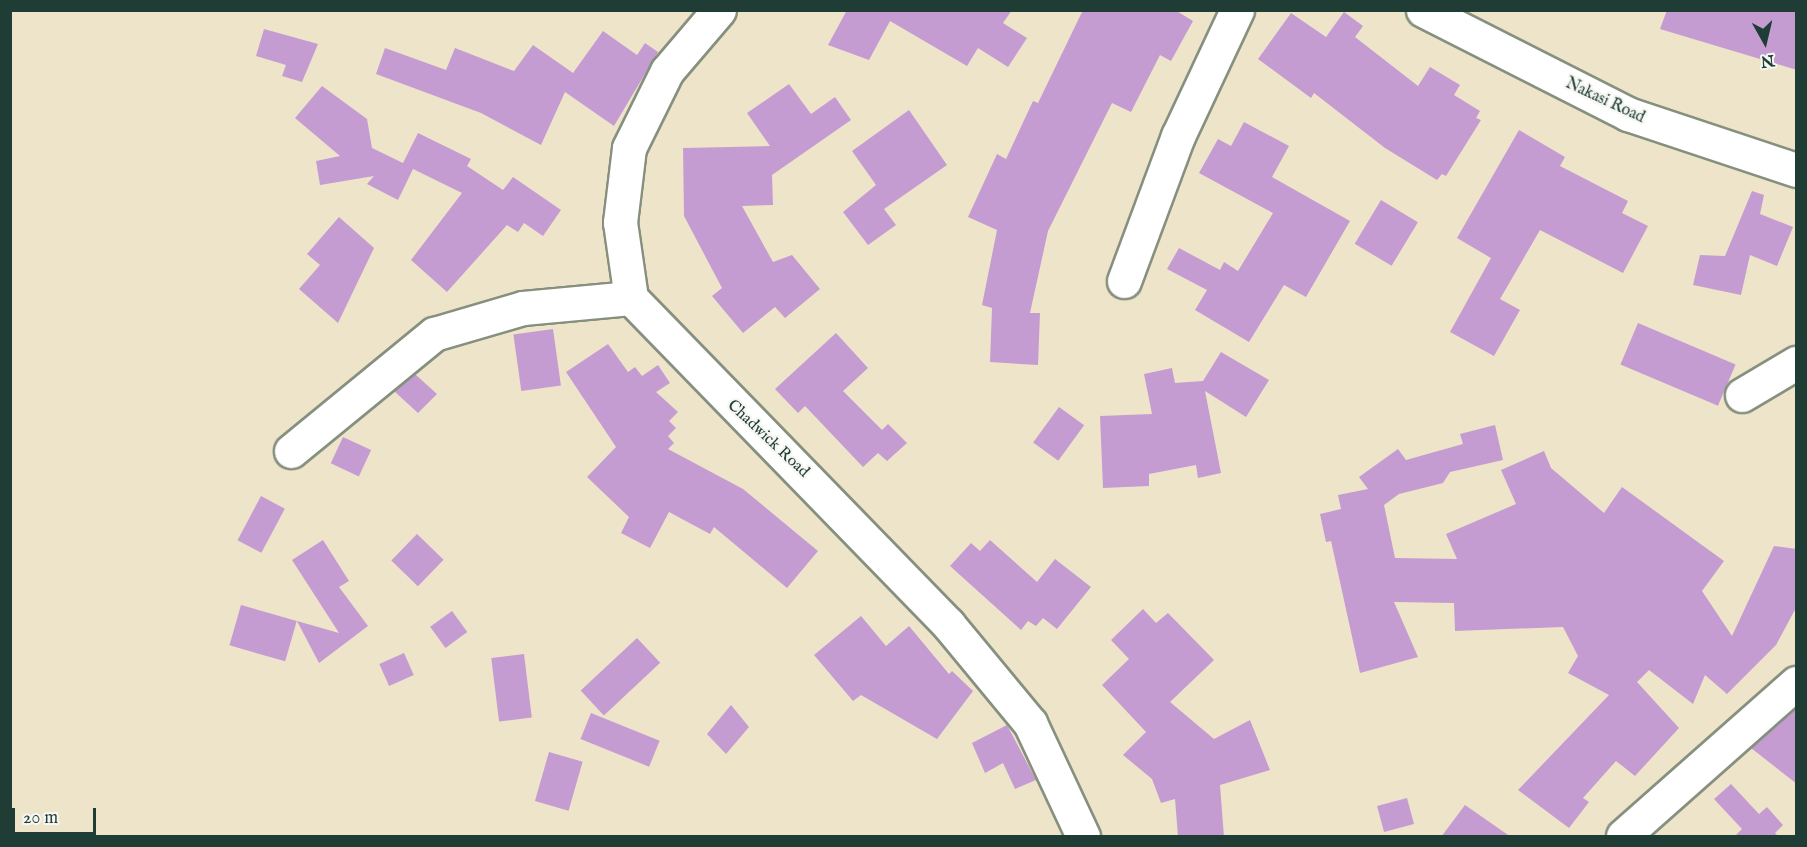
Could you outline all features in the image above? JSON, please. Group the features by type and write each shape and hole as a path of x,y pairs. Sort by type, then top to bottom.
{"street":[{"path":"291,451 434,334 523,308 631,298 620,222 629,148 667,70 719,10"},
{"path":"1124,281 1178,136 1237,10"},
{"name":"Nakasi Road","path":"1423,10 1628,114 1797,170"},
{"name":"Chadwick Road","path":"631,298 948,624 1030,723 1083,837"},
{"path":"1742,395 1797,363"},
{"path":"1623,837 1797,683"}],"building":[{"path":"847,10 1012,10 1003,23 1027,38 1008,67 978,48 967,66 890,21 869,60 828,45"},
{"path":"1083,10 1175,10 1193,21 1171,61 1160,55 1131,112 1112,103 1048,231 1030,313 1040,313 1038,365 990,362 992,308 982,305 997,230 968,217 997,154 1006,159 1033,101 1038,103"},
{"path":"1667,10 1797,10 1797,70 1660,29"},
{"path":"1344,12 1363,26 1355,37 1418,86 1430,67 1460,85 1454,95 1480,111 1476,118 1481,120 1446,176 1442,174 1437,180 1385,148 1314,93 1311,98 1258,59 1291,13 1326,37"},
{"path":"264,29 318,44 302,82 282,76 286,65 256,56"},
{"path":"603,31 637,55 645,43 658,52 614,126 565,92 541,145 481,113 376,74 385,48 446,70 455,48 514,71 533,45 573,73"},
{"path":"789,84 811,114 835,97 851,120 772,175 773,205 742,206 773,262 792,255 820,289 785,318 775,307 743,333 712,296 722,288 684,216 683,148 770,146 747,113"},
{"path":"322,86 367,119 372,148 403,163 418,133 471,159 467,166 503,190 513,177 561,210 543,236 524,223 518,232 507,225 447,292 411,260 462,193 413,169 398,200 367,184 374,176 320,185 316,161 340,156 295,118"},
{"path":"909,110 947,165 884,209 896,225 868,245 843,212 876,185 852,151"},
{"path":"1244,122 1289,146 1272,177 1350,221 1306,297 1284,285 1249,342 1195,310 1207,290 1167,269 1179,248 1220,270 1224,262 1238,271 1273,213 1199,173 1218,139 1231,146"},
{"path":"1519,130 1565,157 1560,166 1628,201 1622,213 1648,226 1623,273 1540,230 1500,299 1520,310 1494,356 1450,332 1491,258 1457,238"},
{"path":"1752,191 1764,195 1760,214 1793,227 1777,266 1750,255 1741,295 1693,285 1700,255 1725,256"},
{"path":"1381,200 1418,222 1392,266 1355,244"},
{"path":"339,217 374,248 338,323 299,289 320,265 307,254"},
{"path":"1638,323 1736,364 1718,406 1620,364"},
{"path":"553,329 561,385 521,391 513,335"},
{"path":"836,333 868,368 843,391 882,430 888,424 907,443 887,461 878,453 863,467 805,406 798,413 775,389"},
{"path":"608,344 628,372 635,367 642,376 658,365 670,383 656,392 678,412 669,421 676,428 668,436 674,443 668,449 743,489 818,551 787,588 714,527 710,534 669,512 650,548 621,533 629,517 587,477 616,447 566,372"},
{"path":"1221,352 1269,380 1246,417 1205,391 1221,473 1198,478 1196,465 1149,474 1149,486 1103,488 1100,416 1152,414 1144,374 1172,368 1175,383 1203,381"},
{"path":"415,374 437,394 418,413 394,391"},
{"path":"1059,407 1084,425 1058,461 1033,443"},
{"path":"1495,425 1503,460 1450,472 1443,483 1399,494 1384,505 1395,558 1457,559 1446,534 1516,504 1501,470 1544,451 1551,468 1604,513 1622,487 1724,561 1702,591 1732,636 1774,546 1797,549 1797,606 1776,645 1727,694 1705,675 1693,704 1649,670 1637,682 1679,728 1635,776 1616,761 1583,798 1589,802 1569,828 1518,790 1609,695 1568,673 1578,656 1563,627 1455,631 1454,603 1394,602 1418,657 1360,673 1331,541 1326,542 1320,514 1341,509 1338,495 1368,489 1359,477 1398,449 1406,460 1463,444 1460,434"},
{"path":"343,437 371,450 359,476 331,463"},
{"path":"261,496 285,509 261,553 238,540"},
{"path":"417,534 444,560 418,586 391,561"},
{"path":"323,540 349,581 339,587 368,626 319,663 297,621 339,633 292,560"},
{"path":"990,540 1037,582 1055,559 1091,587 1057,629 1043,618 1036,626 1028,621 1021,630 950,566 971,543 980,551"},
{"path":"241,605 297,621 285,661 229,645"},
{"path":"1143,609 1156,623 1168,613 1214,660 1170,702 1214,739 1250,720 1270,770 1220,785 1224,837 1178,837 1175,799 1161,803 1152,779 1123,755 1146,732 1102,685 1129,659 1111,640"},
{"path":"452,611 467,632 445,648 430,627"},
{"path":"861,616 886,646 909,626 949,674 952,671 973,691 937,739 861,695 853,701 814,655"},
{"path":"637,638 660,663 604,715 581,691"},
{"path":"404,653 414,675 389,686 379,664"},
{"path":"524,654 532,718 499,722 491,658"},
{"path":"731,705 749,727 726,754 707,734"},
{"path":"1797,708 1797,784 1751,748"},
{"path":"591,713 660,741 649,767 581,739"},
{"path":"1007,725 1036,780 1015,789 1003,763 985,773 972,743"},
{"path":"549,752 583,762 569,811 535,801"},
{"path":"1731,784 1759,814 1767,807 1783,825 1775,833 1779,837 1734,837 1742,829 1714,799"},
{"path":"1407,798 1414,824 1384,832 1377,806"},
{"path":"1465,805 1511,837 1441,837"}]}
